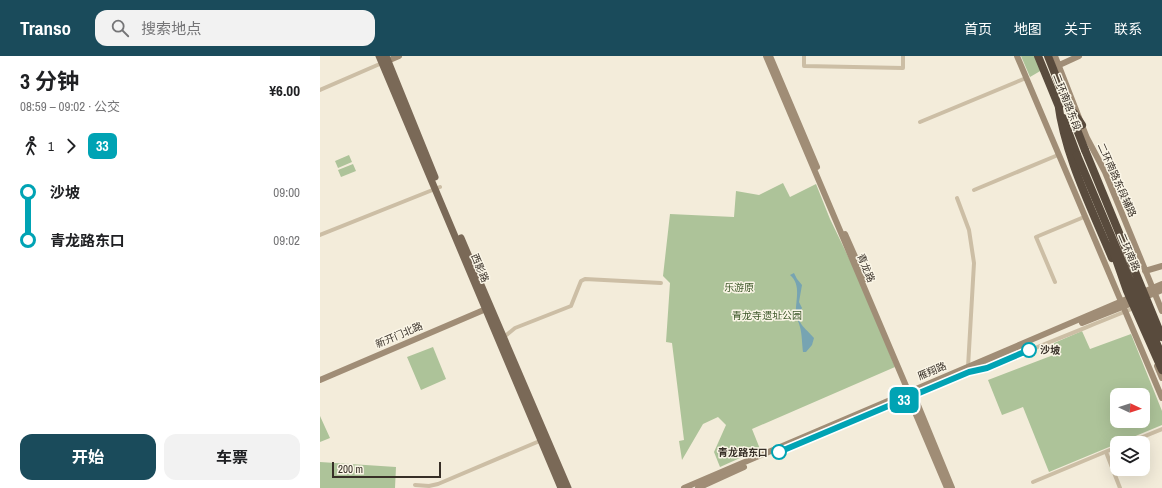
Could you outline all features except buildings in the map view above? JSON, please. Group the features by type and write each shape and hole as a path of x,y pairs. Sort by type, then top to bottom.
{"highway":[{"name":"二环南路东段","path":"1038,56 1085,150"},
{"name":"二环南路东段","path":"1048,56 1056,67 1061,101 1077,155"},
{"path":"1061,101 1082,125"},
{"path":"1061,101 1061,128 1068,152 1127,305"},
{"name":"二环南路","path":"1085,150 1109,212 1162,337"},
{"name":"二环南路","path":"1077,155 1162,356"},
{"path":"1109,212 1137,267 1162,326"},
{"path":"1109,230 1112,250 1116,263 1162,370"}],"main road":[{"path":"383,58 399,56"},
{"name":"青龙路","path":"766,56 952,488"},
{"name":"青龙路","path":"770,56 911,394 947,488"},
{"path":"1017,56 1084,217 1162,378"},
{"name":"二环南路东段辅路","path":"1055,56 1056,67 1105,172 1145,271 1157,294 1162,311"},
{"path":"1056,67 1079,56"},
{"name":"西影路","path":"383,58 561,488"},
{"name":"西影路","path":"437,188 504,337 568,488"},
{"path":"1145,271 1162,266"},
{"path":"1157,294 1162,284"},
{"path":"1157,294 1162,290"},
{"name":"雁翔路","path":"684,488 968,370 1157,294"},
{"path":"1127,305 1162,398"},
{"name":"新开门北路","path":"320,380 486,309"},
{"name":"雁翔路","path":"698,488 911,394"}],"street":[{"path":"804,56 804,66 903,68 903,56"},
{"path":"320,90 383,58"},
{"path":"920,122 1026,78"},
{"path":"974,190 1058,155"},
{"path":"320,235 437,188"},
{"path":"957,198 969,230 974,263 968,370 987,368 1063,335 1089,327 1127,305 1157,294"},
{"path":"1055,282 1036,237 1084,217"},
{"path":"504,337 515,328 571,306 581,281 585,279 661,283"},
{"path":"1145,436 1162,429"},
{"path":"415,485 429,486 438,484 542,440"},
{"path":"1033,482 1110,450"},
{"path":"1106,452 1120,488"}],"green space":[{"path":"1021,56 1036,56 1042,70 1030,77"},
{"path":"349,155 352,162 338,168 335,161"},
{"path":"353,164 356,171 341,177 338,170"},
{"name":"青龙寺遗址公园","path":"783,183 790,197 816,184 830,219 860,281 895,367 752,429 760,449 720,467 714,452 726,425 718,417 703,424 682,460 679,441 684,440 672,343 666,342 670,283 663,276 670,214 734,217 736,191 759,195"},
{"path":"1082,331 1090,349 1131,334 1162,411 1162,425 1136,436 1110,436 1110,447 1049,472 1023,407 1002,415 988,380 1056,354 1054,343"},
{"path":"433,347 446,379 421,390 407,357"},
{"path":"320,416 330,438 320,442"},
{"path":"320,462 396,467 395,488 320,488"}],"water":[{"path":"794,273 802,285 799,302 802,308 799,317 800,321 804,328 814,338 812,345 806,352 803,352 801,330 796,315 797,288 794,279 790,275"}],"bus line":[{"name":"33","path":"779,452 969,372 987,368 1029,350"}],"place":[{"name":"沙坡","path":"1029,350"},
{"name":"青龙路东口","path":"779,452"}],"park label":[{"name":"乐游原","path":"739,287"}]}
